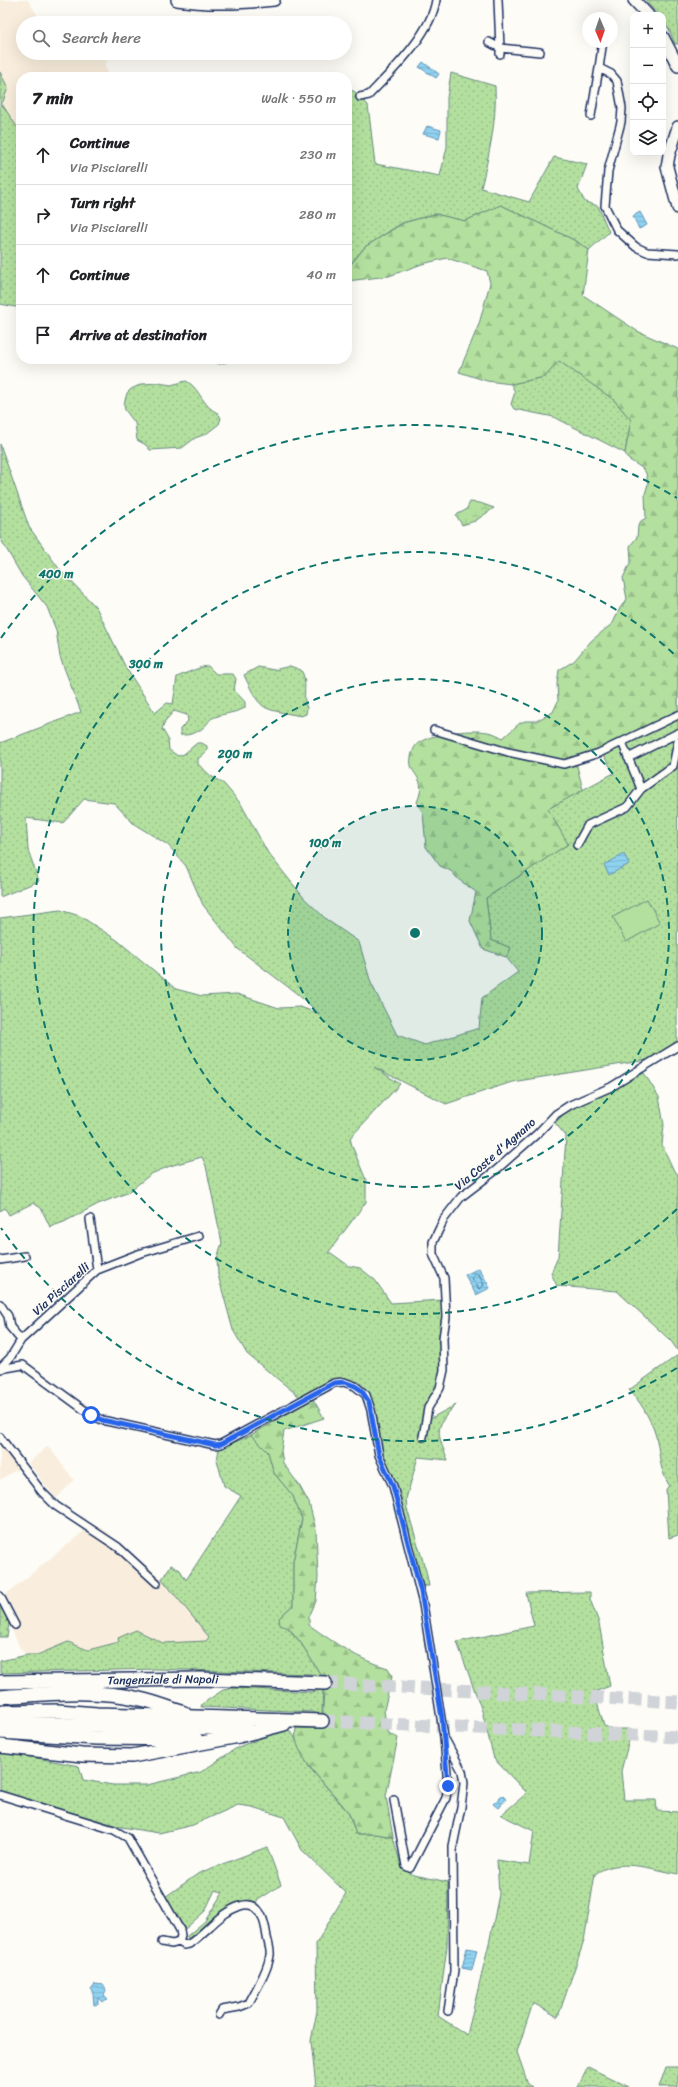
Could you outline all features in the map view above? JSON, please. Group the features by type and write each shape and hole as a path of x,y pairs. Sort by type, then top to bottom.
{"highway":[{"name":"Tangenziale di Napoli","path":"0,1682 200,1679 325,1683"},
{"path":"0,1697 65,1693 99,1694 139,1698 197,1717"},
{"path":"0,1702 98,1700 165,1707"},
{"path":"0,1707 79,1705 150,1710 197,1717"},
{"path":"0,1712 58,1711 97,1714 322,1721"},
{"path":"0,1717 280,1725"},
{"path":"0,1746 110,1756 132,1756 249,1734 297,1720"},
{"path":"0,1723 265,1729"},
{"path":"0,1728 143,1734 249,1734"},
{"path":"0,1732 124,1739 229,1738"},
{"path":"0,1736 96,1745 144,1746 210,1742"},
{"path":"0,1741 113,1751 186,1746"}],"main road":[{"path":"177,0 196,3 228,4 274,0"},
{"path":"634,0 645,12"},
{"path":"666,43 678,66"},
{"path":"678,127 669,154 667,167 678,208"}],"street":[{"path":"360,97 369,95 418,38 431,17 436,0"},
{"path":"498,0 500,51"},
{"path":"489,42 500,51 540,52"},
{"path":"591,116 602,48"},
{"path":"599,68 611,74 617,81 622,108 621,122 608,171 605,206 617,230 636,247 647,252 678,254"},
{"path":"434,730 508,752 564,764 599,752 678,715"},
{"path":"628,758 678,733"},
{"path":"577,846 588,825 627,807 641,789 672,766 678,741"},
{"path":"622,742 641,789"},
{"name":"Via Coste d'Agnano","path":"423,1437 428,1408 440,1388 444,1370 443,1338 446,1317 444,1278 432,1254 433,1242 444,1219 461,1197 495,1171 538,1133 556,1114 570,1105 611,1087 678,1046"},
{"path":"90,1219 97,1270"},
{"name":"Via Pisciarelli","path":"0,1369 10,1358 21,1340 97,1270 138,1254 199,1236"},
{"path":"0,1260 25,1256"},
{"path":"0,1304 8,1316 10,1327 21,1340"},
{"name":"Via Pisciarelli","path":"0,1369 18,1365 28,1368 91,1415 102,1420 215,1445 228,1441 334,1383 344,1382 361,1390 369,1402 377,1449 393,1486 421,1592 444,1737"},
{"path":"0,1437 42,1492 56,1506 118,1547 157,1583"},
{"path":"0,1596 15,1625"},
{"path":"394,1800 406,1866 410,1868 446,1798 448,1786 444,1737"},
{"path":"444,1737 462,1772 464,1783 453,1846 454,1971 448,2011"},
{"path":"0,1795 114,1830 128,1838 180,1930 181,1936 179,1942"},
{"path":"162,1942 172,1944 179,1942 184,1945 189,1944 222,1916 239,1906 250,1905 255,1907 262,1915 270,1954 268,1965 249,2003 239,2007 222,2010 219,2015"}],"shaded area":[{"path":"0,0 28,0 38,16 16,16 16,60 107,60 105,66 108,72 16,72 16,125 2,104 8,88 0,72"},
{"path":"0,1441 21,1467 0,1480"},
{"path":"48,1446 74,1480 56,1499 28,1463"},
{"path":"91,1523 107,1532 162,1579 209,1637 206,1642 163,1643 136,1630 119,1642 88,1650 68,1642 37,1655 27,1655 21,1650 0,1604 0,1599 84,1531"}],"green space":[{"path":"645,0 678,0 678,44 675,44 666,25 666,12 655,12"},
{"path":"0,72 8,88 2,104 16,125 16,307 0,304"},
{"path":"451,73 495,86 494,125 481,188 529,202 554,157 587,164 578,189 585,202 598,206 609,232 589,250 576,241 501,205 465,221 435,214 402,223 365,247 352,262 352,90 368,105 375,164 440,176 447,147 447,98"},
{"path":"501,205 576,241 589,250 583,295 637,331 678,349 678,720 575,758 583,790 548,809 568,844 486,898 491,940 511,948 506,957 483,949 470,921 476,892 458,879 451,871 440,866 426,847 423,813 417,802 421,786 412,768 411,755 418,743 435,736 455,732 476,731 496,734 503,738 520,723 525,721 536,721 553,712 558,701 557,684 559,670 574,661 591,641 613,623 620,608 627,599 623,578 631,561 630,546 637,537 638,526 641,521 646,518 645,494 648,484 646,473 642,468 628,459 625,453 631,420 614,400 559,361 545,377 511,384 487,381 459,372 479,324 490,283 487,271 447,258 422,264 389,276 352,280 352,263 365,247 403,223 435,214 465,221"},
{"path":"559,360 614,400 631,420 625,453 554,417 514,409 511,404 515,392 511,384 545,377"},
{"path":"186,381 193,386 210,408 219,414 221,418 219,424 206,434 195,438 182,448 150,450 146,445 137,440 135,423 125,410 124,404 127,393 131,389 142,384 159,383 171,385"},
{"path":"0,444 29,527 60,570 96,607 126,668 155,713 167,703 173,704 177,677 205,666 208,666 216,674 233,674 236,679 234,690 245,702 245,708 213,718 201,730 187,735 180,735 180,729 188,721 187,715 174,711 165,721 162,729 168,739 169,750 178,756 184,754 197,743 202,743 207,746 207,751 198,759 198,764 211,776 224,784 241,804 268,853 304,898 327,920 359,942 371,983 397,1035 425,1045 479,1028 482,998 518,972 506,957 511,948 491,940 486,898 568,844 547,809 614,773 594,740 678,662 677,1043 647,1060 512,1082 446,1104 374,1067 400,1084 350,1138 366,1180 366,1202 328,1253 331,1253 349,1266 360,1268 375,1280 391,1303 444,1300 439,1338 441,1366 439,1386 426,1421 457,1404 444,1418 439,1430 441,1443 448,1460 418,1457 406,1499 407,1509 426,1571 429,1586 423,1586 397,1505 374,1422 369,1396 364,1386 352,1380 336,1380 329,1382 301,1398 247,1354 233,1330 218,1275 217,1258 222,1243 206,1166 202,1157 170,1166 151,1174 127,1193 98,1204 64,1222 50,1227 41,1208 33,1203 9,1215 5,1208 0,1211 0,918 60,910 80,916 117,940 176,989 202,996 237,994 279,1008 300,1007 320,1014 296,993 238,949 203,905 186,866 168,845 134,824 114,803 84,799 63,823 26,818 28,850 39,881 0,897 0,743 81,712 60,657 56,630 47,607 22,576 0,538"},
{"path":"470,502 480,503 494,508 475,521 462,525 456,515 466,510"},
{"path":"290,666 301,670 303,675 305,685 305,703 307,708 306,714 301,716 278,712 264,707 259,703 244,675 258,667 274,670"},
{"path":"647,899 660,923 626,942 613,917"},
{"path":"644,1073 659,1097 664,1125 662,1145 674,1171 678,1174 678,1351 671,1341 617,1291 557,1286 551,1273 558,1257 566,1136 555,1123 568,1110"},
{"path":"678,1355 678,1535 669,1538 666,1490 669,1485 665,1478 661,1464 654,1430 637,1399 629,1390"},
{"path":"313,1399 324,1418 284,1431 281,1451 283,1463 299,1485 309,1503 316,1530 318,1577 316,1601 309,1617 309,1625 357,1656 388,1668 392,1676 384,1710 387,1732 398,1738 386,1796 393,1837 376,1834 356,1834 349,1813 306,1761 299,1750 296,1739 296,1728 317,1728 322,1725 324,1689 322,1677 301,1643 289,1628 280,1625 279,1618 293,1605 293,1562 302,1519 293,1496 274,1473 268,1452 251,1435"},
{"path":"251,1435 268,1452 274,1473 293,1496 302,1519 293,1562 293,1605 279,1618 301,1643 322,1677 311,1674 156,1669 0,1673 0,1661 27,1655 37,1655 68,1642 88,1650 119,1642 118,1638 136,1630 163,1643 206,1641 209,1637 162,1579 171,1565 180,1570 186,1580 241,1496 224,1486 217,1460 219,1449"},
{"path":"590,1592 590,1599 599,1623 610,1686 594,1692 604,1726 613,1729 632,1729 621,1771 624,1800 656,1800 657,1811 678,1812 678,1874 646,1867 625,1865 604,1869 595,1874 584,1941 558,2017 533,2003 517,2052 528,2084 532,2087 316,2087 311,2041 317,2011 316,1944 346,1893 302,1850 284,1817 252,1807 238,1805 193,1825 159,1833 121,1827 0,1791 0,1751 79,1766 83,1780 113,1785 147,1785 201,1772 238,1747 272,1734 289,1730 294,1736 309,1767 348,1812 356,1834 376,1834 393,1837 402,1869 414,1875 448,1882 447,1946 438,2016 467,2035 499,1894 497,1860 529,1865 534,1831 501,1815 527,1793 494,1759 482,1711 457,1642 534,1626 526,1593"},
{"path":"0,1604 9,1623 7,1637 0,1637"},
{"path":"323,1686 322,1716 313,1712 201,1707 202,1704 223,1690 233,1688 311,1692 317,1691"},
{"path":"267,1847 281,1885 255,1902 241,1903 225,1910 188,1939 187,1936 205,1921 223,1892 215,1890 205,1911 185,1929 165,1897 199,1873"},
{"path":"588,2067 629,2087 578,2087"},
{"path":"666,2067 678,2067 678,2087 659,2087"}],"water":[{"path":"423,62 439,74 436,78 419,67"},
{"path":"427,126 441,130 439,138 423,134"},
{"path":"640,212 647,225 639,229 633,216"},
{"path":"624,854 629,864 609,875 604,865"},
{"path":"479,1268 490,1288 476,1295 465,1275"},
{"path":"502,1795 506,1799 498,1808 493,1804"},
{"path":"467,1948 477,1950 472,1970 462,1968"},
{"path":"95,1984 104,1985 106,1991 104,1996 108,2000 103,2002 99,1998 99,2004 94,2005 91,1989"}],"tunnel":[{"path":"325,1683 678,1702"},
{"path":"322,1721 678,1737"}],"route":[{"path":"91,1415 102,1420 215,1445 221,1444 308,1399 334,1383 344,1382 355,1386 366,1395 371,1410 379,1455 393,1486 398,1511 421,1592 428,1642 442,1718 448,1786"}]}
